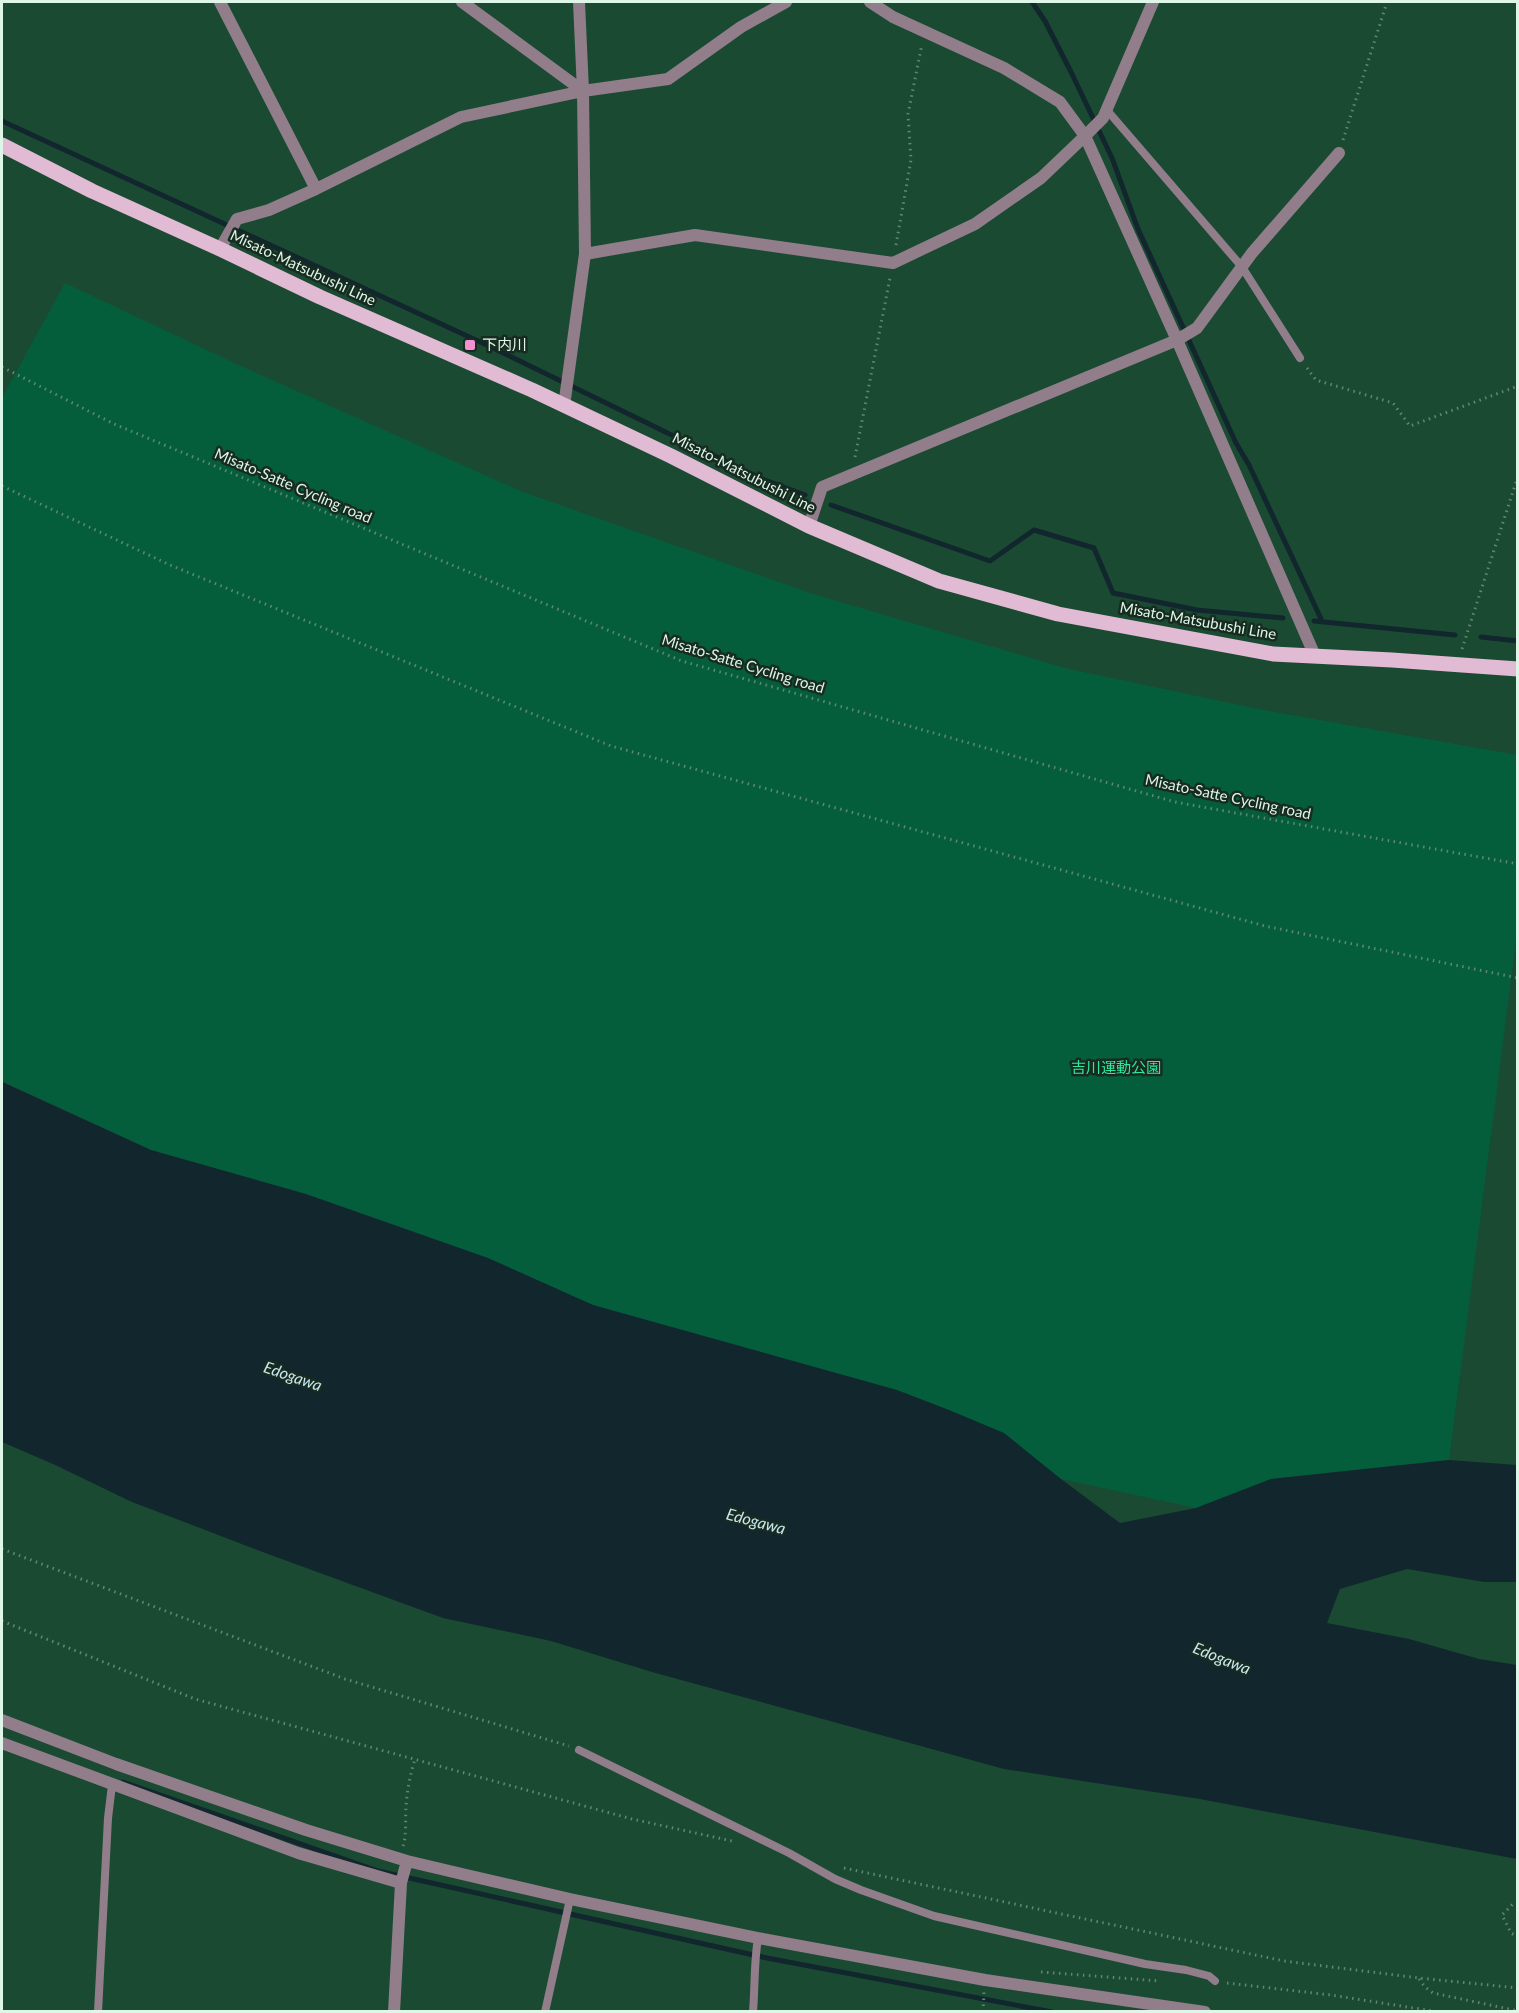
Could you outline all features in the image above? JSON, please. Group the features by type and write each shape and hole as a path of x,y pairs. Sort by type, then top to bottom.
{"main road":[{"name":"Misato-Matsubushi Line","path":"2,145 92,190 223,243 320,297 564,406 809,526 939,581 1058,614 1273,654 1518,669"}],"street":[{"path":"220,2 316,189"},
{"path":"462,2 583,91"},
{"path":"564,406 585,254 583,91 579,2"},
{"path":"223,243 237,219 269,210 316,189 461,117 583,91 668,79 741,27 786,2"},
{"path":"870,2 893,17 1004,68 1060,102 1085,136 1315,656"},
{"path":"585,254 695,235 893,263 975,224 1041,178 1085,136 1102,118 1153,2"},
{"path":"809,526 822,487 1177,340 1197,328 1242,267 1339,153"},
{"path":"2,1720 116,1764 306,1830 402,1859 570,1899 758,1938 985,1980 1205,2012"},
{"path":"2,1743 298,1853 401,1883"},
{"path":"394,2012 402,1859"}],"lane":[{"path":"1106,110 1242,267 1300,358"},
{"path":"579,1750 789,1853 835,1880 861,1890 934,1916 1134,1961 1186,1970 1209,1976 1215,1981"},
{"path":"98,2012 108,1818 112,1785"},
{"path":"545,2012 570,1899"},
{"path":"753,2012 756,1968 754,1960 758,1938"}],"path":[{"path":"1339,153 1387,2"},
{"path":"1300,358 1316,380 1393,403 1410,426 1518,386"},
{"name":"Misato-Satte Cycling road","path":"2,367 114,424 682,661 1175,802 1518,864"},
{"path":"1456,665 1518,476"},
{"path":"2,486 170,565 610,746 1264,926 1518,978"},
{"path":"2,1550 345,1679 579,1750"},
{"path":"402,1859 409,1778 415,1759"},
{"path":"1518,1903 1502,1915 1511,1933 1518,1937"},
{"path":"1419,1978 1433,1993 1518,2010"}],"green space":[{"name":"吉川運動公園","path":"65,283 234,363 523,492 813,594 1065,668 1258,709 1517,755 1517,933 1449,1460 1271,1479 1196,1508 1061,1479 949,1410 593,1305 151,1150 2,1081 2,398"}],"water":[{"name":"Edogawa","path":"2,1082 151,1150 306,1194 488,1258 593,1305 897,1390 949,1410 1004,1433 1120,1523 1196,1508 1271,1479 1449,1460 1517,1465 1517,1582 1484,1582 1407,1569 1340,1589 1327,1623 1409,1639 1479,1659 1517,1665 1517,1859 1200,1799 1004,1769 652,1672 551,1641 443,1618 132,1502 2,1442"}],"waterway":[{"path":"1032,2 1045,21 1112,158 1138,229 1236,443 1249,465 1322,621"},
{"path":"2,121 491,347 762,479 805,495"},
{"path":"831,505 990,561 1034,530 1094,548 1113,593 1197,610 1283,618"},
{"path":"1314,621 1455,635"},
{"path":"1481,637 1518,641"},
{"path":"123,1782 378,1871 767,1958 1052,2012"}],"place":[{"name":"下内川","path":"470,345"}]}
